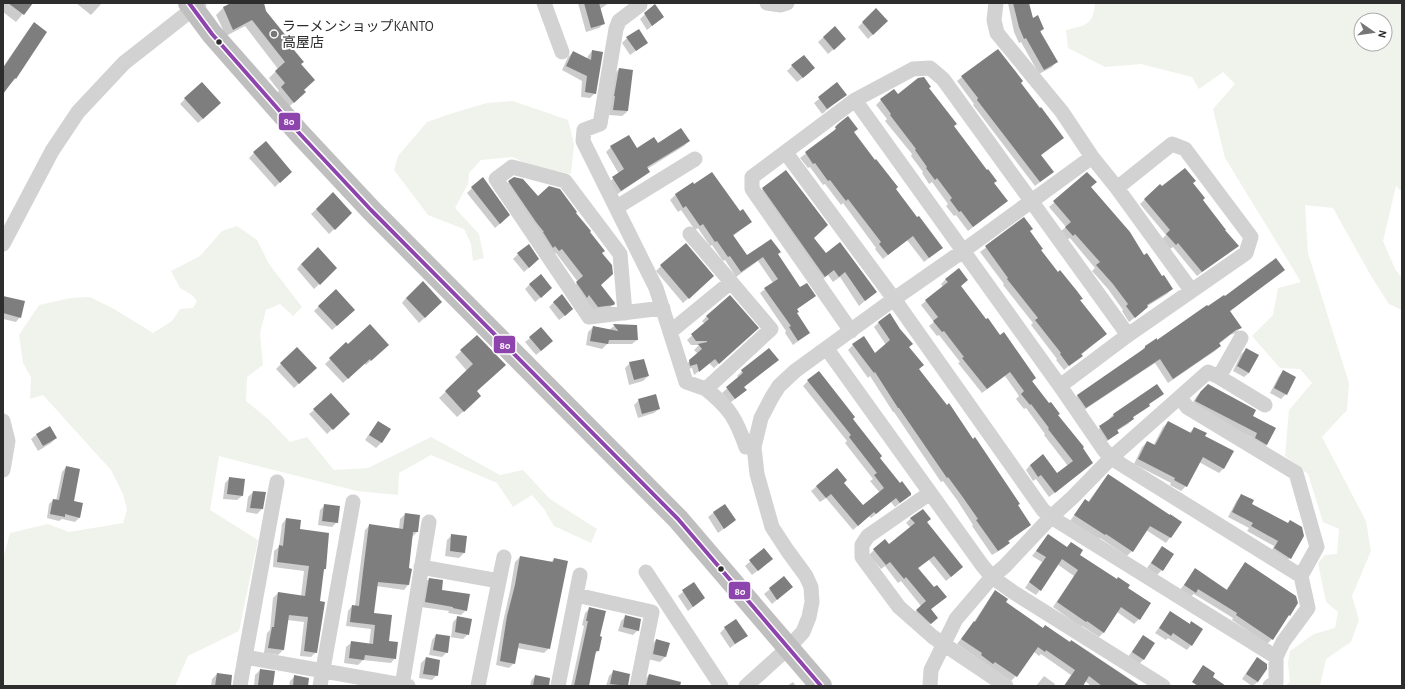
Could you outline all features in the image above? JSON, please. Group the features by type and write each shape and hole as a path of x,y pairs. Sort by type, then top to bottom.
{"highway":[{"path":"195,5 212,34 305,139 393,232 678,519 821,686"}],"street":[{"path":"544,3 562,52"},
{"path":"638,3 640,5 619,21 616,29 600,124 584,130 583,141 656,288 686,382 706,389 729,409 740,429 746,447 754,447"},
{"path":"767,3 781,5 787,3"},
{"path":"996,3 994,20 997,33 1062,112 1092,156 1117,188 1190,290"},
{"path":"3,244 52,150 78,112 124,63 195,5"},
{"path":"851,331 752,189 752,177 855,100 913,69 930,68 943,79 1128,335"},
{"path":"855,100 1111,458 1301,576"},
{"path":"1060,386 1190,290 1246,252 1251,237 1185,150 1172,144 1117,188"},
{"path":"786,153 894,299 1043,510 1051,517 1276,657"},
{"path":"746,686 788,648 803,632 809,617 812,602 811,587 806,576 772,527 756,474 754,447 761,418 779,386 795,371 963,251 1092,156"},
{"path":"617,208 695,159"},
{"path":"625,313 620,254 565,181 512,167 496,179 589,317 625,313 663,308"},
{"path":"690,234 771,328 706,389"},
{"path":"670,332 731,282"},
{"path":"1218,377 1241,338"},
{"path":"827,349 982,566 992,577 1013,592 1163,686"},
{"path":"930,686 931,670 956,619 992,577 1006,566 1051,517 1111,458 1208,372 1265,405"},
{"path":"1180,397 1187,407 1296,473 1317,547 1301,576 1308,608 1282,642 1276,657 1276,682 1270,686"},
{"path":"3,421 8,441 3,470"},
{"path":"240,686 277,482"},
{"path":"930,493 868,536 862,546 862,557 899,607 933,637 1006,686"},
{"path":"320,686 353,502"},
{"path":"245,657 404,686 429,522"},
{"path":"478,686 504,557"},
{"path":"421,567 498,581"},
{"path":"646,572 721,686"},
{"path":"558,686 580,575"},
{"path":"576,595 652,612 637,686"}],"shaded area":[{"path":"1095,3 1402,3 1402,192 1396,186 1383,241 1395,269 1402,278 1402,310 1389,304 1371,276 1333,208 1305,205 1308,253 1349,383 1347,410 1322,437 1366,521 1371,551 1352,596 1359,620 1351,642 1326,659 1320,686 1285,686 1290,682 1288,663 1290,651 1314,634 1335,628 1338,612 1326,602 1318,563 1325,555 1337,554 1339,529 1323,522 1308,474 1285,456 1289,410 1312,383 1300,369 1280,368 1252,336 1273,315 1278,288 1301,282 1225,158 1213,109 1235,84 1223,72 1199,89 1192,77 1141,64 1105,67 1068,48 1066,30 1079,27 1087,23 1092,16"},
{"path":"513,101 568,120 574,144 571,174 527,164 513,157 481,160 469,173 468,184 455,208 479,234 484,258 473,261 471,244 464,229 428,215 394,170 398,156 427,122 487,103"},
{"path":"237,226 257,240 269,264 302,307 293,316 280,304 266,310 260,333 263,365 247,377 246,401 268,419 290,442 307,437 334,470 368,468 431,437 500,475 523,470 550,499 597,529 591,543 554,526 544,509 532,495 513,507 497,483 431,455 399,473 398,495 357,491 219,456 210,510 258,540 239,631 188,656 175,686 3,686 3,558 10,533 48,524 69,532 123,523 127,510 123,494 111,470 43,395 30,399 31,377 23,363 19,335 39,305 71,298 90,297 114,309 153,333 172,321 180,309 193,308 197,301 192,295 180,288 171,271 200,256 222,231"}],"building":[{"path":"8,3 33,3 24,15"},
{"path":"231,3 264,3 266,11 291,42 289,44 304,62 301,64 315,80 304,90 306,92 294,103 281,87 285,83 275,71 285,62 252,20 233,30 223,7"},
{"path":"584,3 599,3 605,24 591,28"},
{"path":"1013,3 1029,3 1033,18 1038,15 1044,29 1040,31 1058,62 1044,70 1026,38 1024,39 1019,27"},
{"path":"655,4 664,17 652,26 644,13"},
{"path":"876,8 888,21 873,35 862,22"},
{"path":"34,22 47,32 16,79 15,78 3,94 3,68"},
{"path":"835,26 846,39 834,50 823,37"},
{"path":"639,29 648,43 636,51 626,37"},
{"path":"998,49 1023,81 1021,83 1064,138 1041,155 1054,172 1040,182 977,100 978,98 961,76"},
{"path":"592,50 603,52 596,94 585,92 587,76 566,66 573,51 591,60"},
{"path":"804,55 815,68 803,78 791,65"},
{"path":"619,68 633,70 628,111 613,110"},
{"path":"924,77 931,87 929,88 957,124 954,126 997,181 994,183 1008,201 973,227 961,211 959,212 950,200 952,198 937,178 935,180 926,168 927,167 915,150 916,149 890,115 891,114 880,99 894,89 898,94 918,78"},
{"path":"202,82 221,103 203,119 184,98"},
{"path":"837,82 847,95 827,109 818,97"},
{"path":"848,116 858,129 854,132 898,187 896,189 917,217 919,216 943,248 929,258 913,236 888,255 879,244 881,242 848,199 846,201 830,180 828,181 815,163 813,164 805,152 836,129 835,127"},
{"path":"681,128 690,141 647,167 650,172 621,191 612,177 624,169 610,146 629,135 637,148 654,137 658,143"},
{"path":"266,141 292,172 280,183 253,152"},
{"path":"1185,168 1196,181 1193,183 1205,198 1203,200 1239,246 1202,272 1178,243 1176,245 1166,234 1170,230 1144,199 1160,184 1162,186"},
{"path":"786,170 828,225 814,238 826,253 840,242 877,292 865,301 845,272 839,277 834,270 825,277 762,188"},
{"path":"712,172 740,211 743,209 752,222 733,235 747,255 771,239 781,252 778,254 800,287 807,283 816,296 797,309 799,312 797,313 810,333 798,341 789,327 791,326 764,288 778,279 763,257 741,272 717,241 715,242 703,224 700,226 686,206 683,208 675,194"},
{"path":"1087,172 1097,182 1091,187 1130,232 1144,255 1147,253 1162,276 1164,275 1173,289 1147,305 1148,307 1135,318 1126,306 1128,304 1096,265 1100,262 1075,234 1073,236 1065,227 1071,222 1053,201"},
{"path":"483,177 510,215 500,224 471,187"},
{"path":"514,177 523,179 538,196 549,186 560,189 605,251 602,253 612,265 613,274 601,285 615,303 614,305 598,307 589,295 587,298 576,282 583,276 562,249 559,251 555,246 553,248 544,232 508,181"},
{"path":"333,192 352,213 335,230 316,209"},
{"path":"1024,217 1033,229 1030,231 1043,249 1041,250 1058,272 1060,270 1077,291 1083,299 1080,300 1107,334 1081,354 1083,356 1069,366 1060,354 1061,353 1035,320 1038,318 1007,279 1008,278 985,246"},
{"path":"686,243 714,276 689,299 660,265"},
{"path":"529,244 539,259 529,268 517,253"},
{"path":"318,247 337,268 320,285 301,264"},
{"path":"1276,258 1285,270 1230,311 1242,328 1236,330 1219,343 1221,346 1173,379 1160,359 1086,408 1077,395 1145,348 1145,346 1157,338 1157,340 1207,305 1208,306 1224,295 1225,296"},
{"path":"959,268 968,280 961,286 1000,335 1004,332 1036,378 1032,381 1049,403 1051,402 1060,414 1058,415 1084,447 1083,448 1093,463 1055,493 1041,475 1038,477 1030,465 1043,454 1057,473 1073,461 1031,404 1030,405 1021,394 1024,391 1010,372 987,389 962,358 964,357 944,331 942,332 933,321 938,317 925,300 948,282 945,279"},
{"path":"541,274 552,288 541,298 529,284"},
{"path":"423,281 442,302 425,318 406,298"},
{"path":"336,289 355,310 337,326 318,306"},
{"path":"562,294 573,309 565,316 553,302"},
{"path":"730,295 759,328 719,364 715,359 699,372 697,364 690,366 689,360 702,349 698,344 707,341 696,341 691,334 709,319 706,316"},
{"path":"3,296 25,301 21,318 3,313"},
{"path":"890,313 900,329 913,344 909,347 924,365 919,369 947,405 949,403 973,439 975,437 1020,504 1018,505 1031,525 1008,541 1010,543 998,551 976,520 978,519 948,477 947,478 898,408 875,372 874,373 852,344 864,336 875,353 890,340 878,322"},
{"path":"370,324 389,345 371,361 370,359 348,379 329,358 346,342 348,344"},
{"path":"613,324 637,325 638,340 609,340 608,344 590,341 593,326 618,331"},
{"path":"541,327 553,341 541,351 529,337"},
{"path":"477,335 506,365 477,391 481,396 464,412 445,391 473,364 460,350"},
{"path":"297,347 317,368 299,384 280,363"},
{"path":"769,348 779,360 744,387 747,390 735,399 726,387 743,373 741,370"},
{"path":"1246,348 1259,355 1249,373 1237,366"},
{"path":"644,359 649,376 634,380 629,362"},
{"path":"1283,370 1296,377 1287,395 1274,388"},
{"path":"819,371 855,417 853,419 882,456 880,458 900,483 902,481 911,493 911,495 900,503 896,498 876,514 874,512 858,526 831,494 826,498 816,486 837,468 847,480 844,483 863,505 884,488 874,475 877,473 849,437 851,435 807,380"},
{"path":"1157,384 1164,394 1149,404 1150,406 1133,417 1134,419 1117,430 1119,433 1108,440 1099,426 1114,416 1113,414"},
{"path":"1208,384 1256,410 1253,416 1276,428 1267,445 1255,438 1257,433 1195,401 1201,391"},
{"path":"331,393 350,414 333,430 313,409"},
{"path":"656,394 660,409 642,414 638,399"},
{"path":"378,421 391,429 382,443 369,435"},
{"path":"1168,421 1191,433 1194,427 1207,433 1205,436 1234,451 1224,469 1203,457 1187,487 1174,480 1175,478 1138,459 1147,441 1155,445"},
{"path":"50,426 57,438 43,446 36,434"},
{"path":"66,466 80,469 74,501 83,503 80,518 65,514 65,517 50,514 53,499 59,500"},
{"path":"1108,474 1182,522 1171,538 1150,526 1133,552 1074,515 1085,499 1089,502"},
{"path":"229,477 245,479 243,496 227,494"},
{"path":"253,491 266,492 263,509 250,508"},
{"path":"1241,494 1254,500 1252,504 1288,523 1290,520 1302,527 1304,536 1291,559 1274,548 1278,541 1251,526 1253,523 1232,512"},
{"path":"324,504 340,506 338,523 322,521"},
{"path":"725,504 736,520 724,529 713,512"},
{"path":"923,509 931,519 927,522 963,567 951,577 934,556 918,568 934,587 937,585 947,597 931,609 938,618 931,624 916,610 926,601 906,577 904,579 890,562 886,565 873,549 885,539 889,544 915,523 910,518"},
{"path":"405,513 420,515 418,532 413,532 409,568 412,569 409,585 378,582 374,613 392,615 389,641 398,642 396,659 365,655 364,660 349,658 351,641 373,644 375,625 350,622 352,605 359,606 369,524 403,529"},
{"path":"286,518 301,520 300,529 329,533 326,569 324,569 320,601 325,602 317,653 304,651 308,617 289,615 284,650 268,648 272,627 274,627 278,592 305,596 309,566 277,562 279,545 283,546"},
{"path":"451,534 467,536 465,553 450,551"},
{"path":"1048,534 1067,547 1071,542 1083,550 1080,555 1117,579 1118,577 1130,585 1128,588 1151,603 1140,620 1121,607 1104,633 1057,602 1078,570 1062,559 1041,591 1029,582 1046,557 1036,551"},
{"path":"1162,546 1174,554 1163,571 1151,563"},
{"path":"764,548 773,559 758,571 749,560"},
{"path":"520,556 553,562 554,558 568,561 550,649 519,643 515,664 500,661 507,616 515,585"},
{"path":"1245,562 1296,596 1298,603 1273,640 1236,615 1237,613 1198,589 1196,593 1184,585 1195,568 1227,590"},
{"path":"784,576 793,587 777,600 769,588"},
{"path":"429,578 443,580 442,590 470,594 467,611 425,602"},
{"path":"694,582 705,598 693,607 682,590"},
{"path":"995,590 1008,599 1006,602 1043,628 1045,625 1070,642 1071,640 1140,686 1102,686 1089,676 1083,686 1064,686 1075,670 1046,650 1045,652 1038,647 1017,677 995,662 993,664 981,655 982,653 961,639 974,621 975,622"},
{"path":"589,607 606,611 600,636 602,637 599,651 596,651 589,686 574,686 588,621 586,621"},
{"path":"1170,611 1190,624 1191,621 1203,629 1192,646 1173,633 1171,636 1159,628"},
{"path":"625,615 641,619 639,631 623,627"},
{"path":"457,616 472,619 469,635 455,632"},
{"path":"736,619 748,636 735,644 724,627"},
{"path":"436,634 450,636 448,653 433,650"},
{"path":"1143,635 1155,643 1144,660 1132,652"},
{"path":"656,639 670,643 666,657 653,654"},
{"path":"426,657 440,660 438,676 423,674"},
{"path":"1257,657 1267,664 1267,669 1258,682 1246,674"},
{"path":"1203,665 1215,673 1213,677 1226,686 1198,686 1192,682"},
{"path":"260,669 275,671 273,686 258,686"},
{"path":"613,670 630,674 628,686 610,684"},
{"path":"217,673 232,675 231,686 215,686"},
{"path":"649,674 681,682 680,686 646,686"},
{"path":"294,675 309,678 308,686 293,686"},
{"path":"535,675 550,678 549,686 533,686"}],"transit line":[{"name":"80","path":"189,3 212,34 300,134 371,210 678,519 821,686"}],"place":[{"name":"ラーメンショップKANTO 高屋店","path":"274,34"}]}
